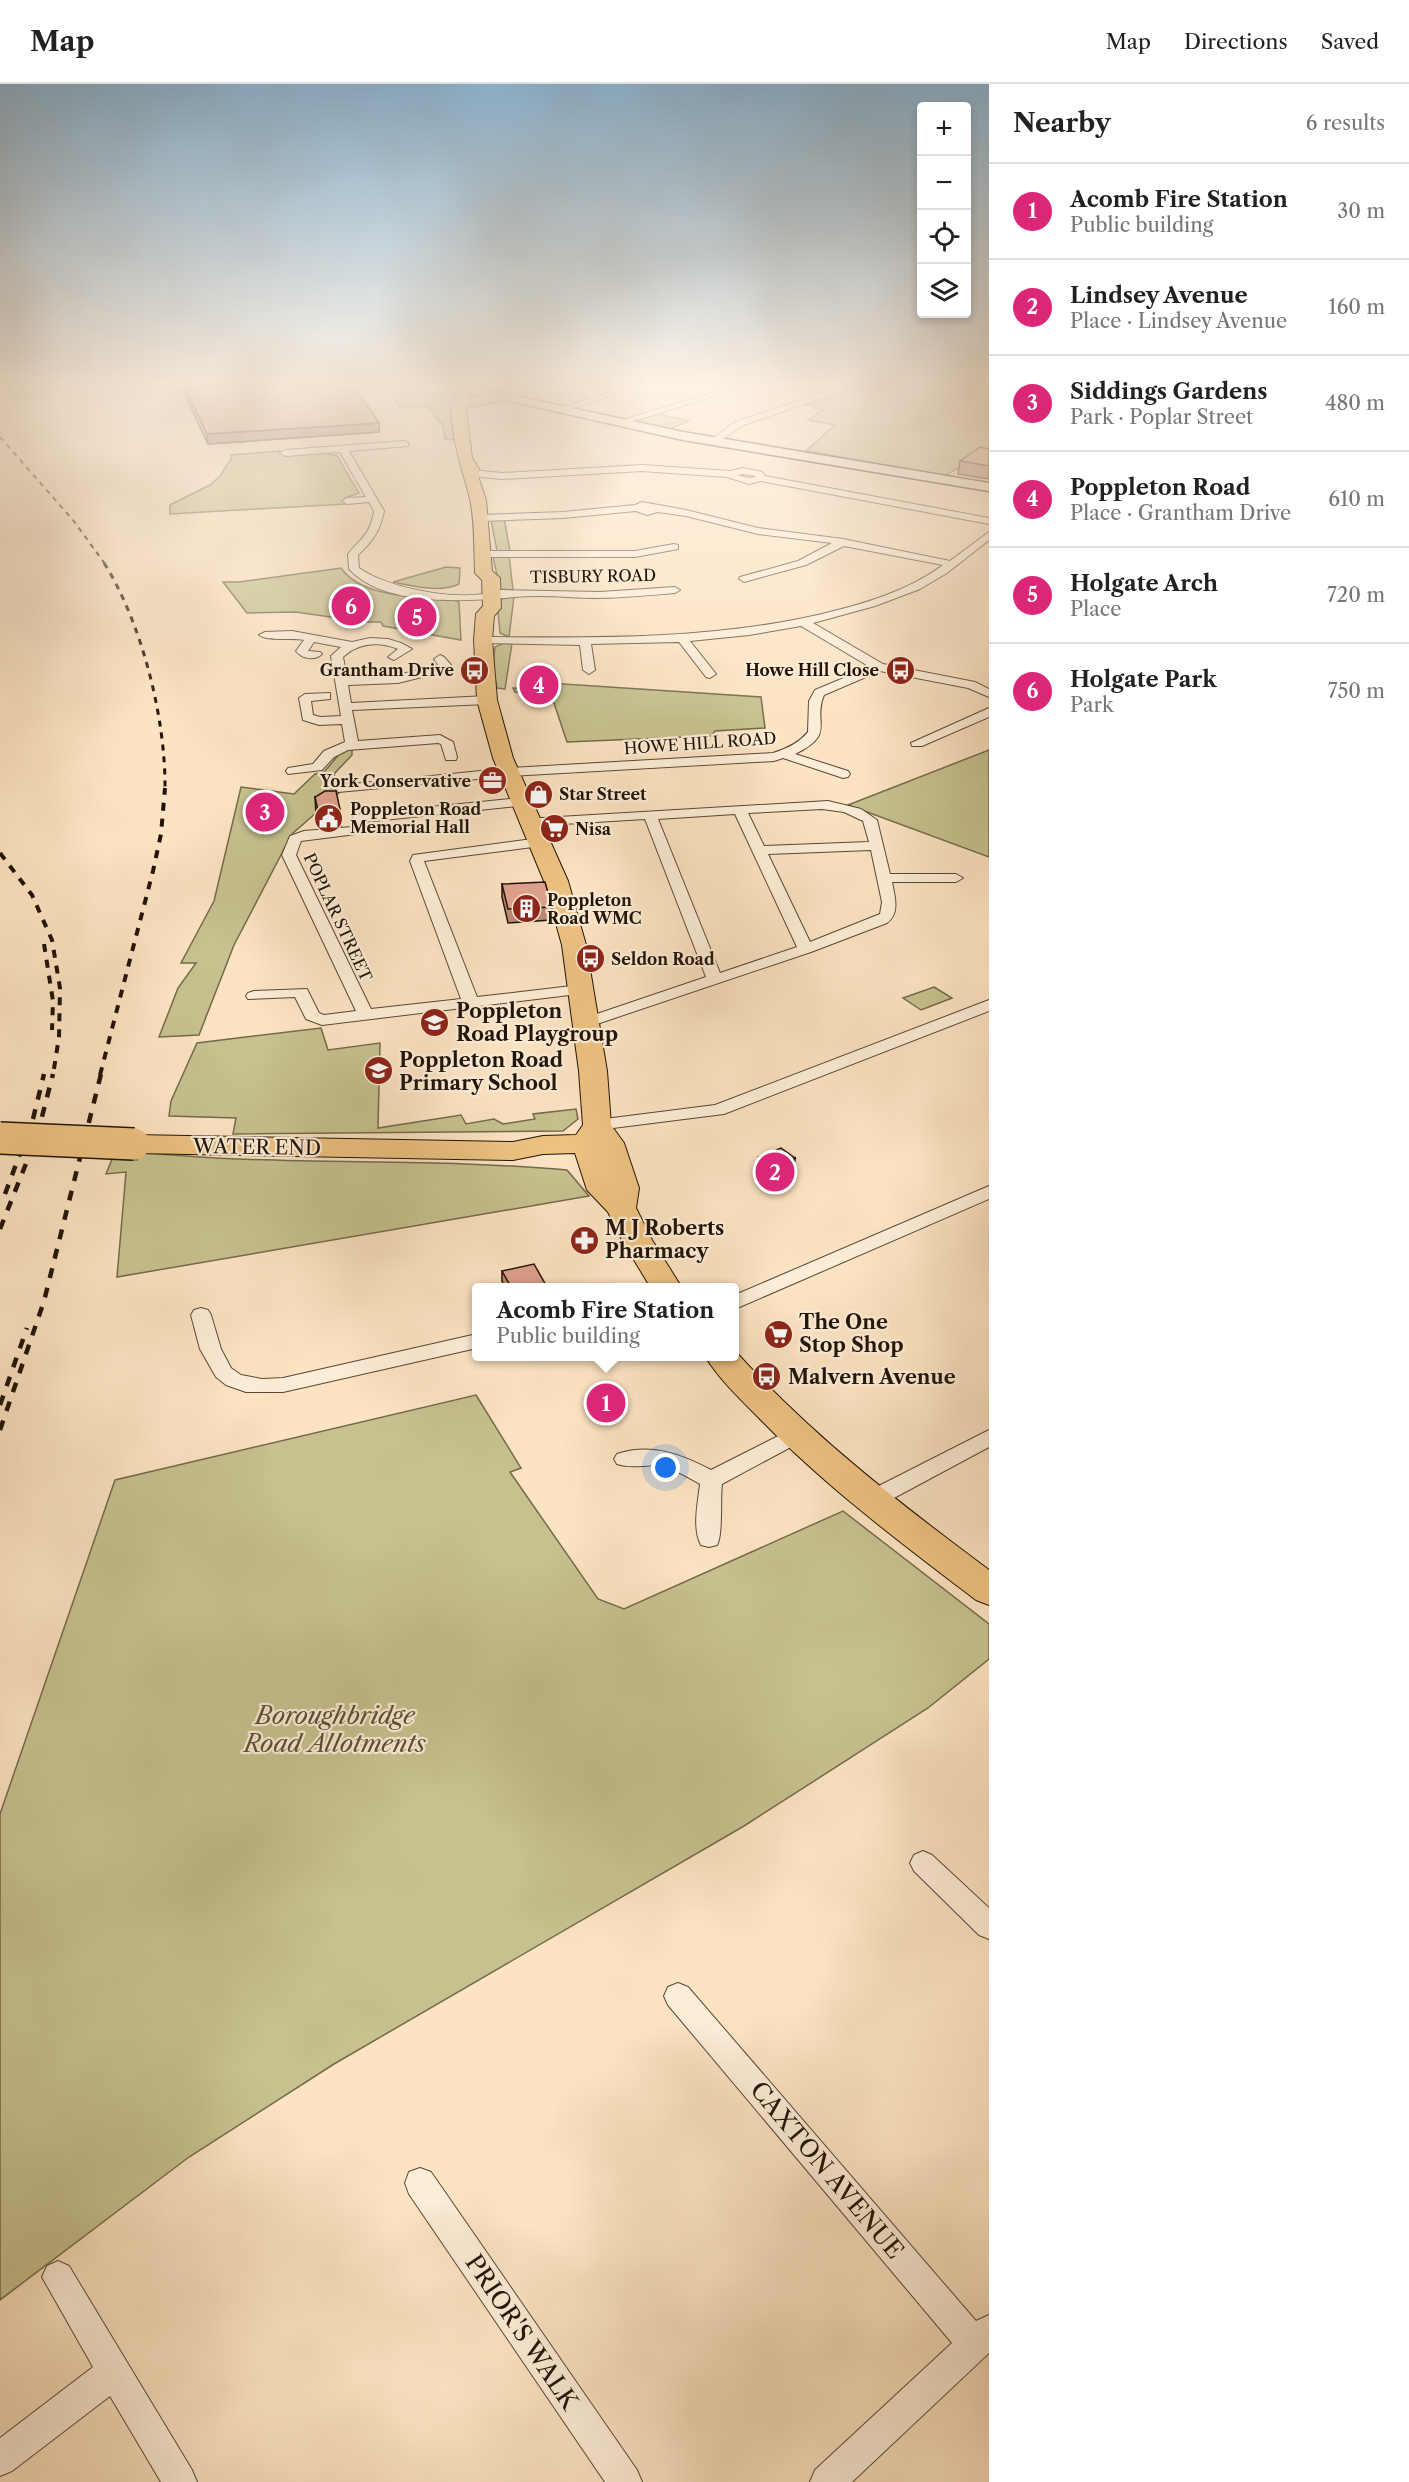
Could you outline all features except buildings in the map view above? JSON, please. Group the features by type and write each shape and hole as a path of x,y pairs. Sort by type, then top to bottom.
{"main road":[{"path":"476,498 480,518 484,573 491,578 479,608 485,614 483,640 487,700 503,758 566,913 574,945 593,1071 602,1190 621,1208 637,1240 664,1283"},
{"name":"WATER END","path":"0,1138 135,1144 513,1150 547,1161 600,1147"},
{"path":"726,1361 796,1435 871,1500 989,1590"}],"street":[{"path":"869,498 989,520"},
{"path":"347,501 373,499"},
{"name":"TISBURY ROAD","path":"373,499 379,511 378,519 370,538 353,554 354,569 377,584 430,594 600,595 675,590"},
{"path":"480,518 563,515 637,508 647,512 658,510 686,513 758,531 843,542 952,564"},
{"path":"483,640 585,642 683,639 803,622 890,598 925,582 989,535"},
{"path":"744,579 802,562 843,542"},
{"path":"482,554 635,554 674,547"},
{"path":"803,622 879,667 970,685 989,693"},
{"path":"265,635 292,634 355,643 389,644 406,649 394,657"},
{"path":"311,638 302,651 305,654 316,654"},
{"path":"683,639 710,674"},
{"path":"585,642 589,670"},
{"path":"352,745 336,658 339,653 355,643"},
{"path":"341,681 399,685 442,668 445,665 440,659"},
{"name":"HOWE HILL ROAD","path":"343,789 510,772 765,758 783,754 806,741 815,731 814,703 819,693 879,667"},
{"path":"326,696 305,698 307,717 319,721 346,714 487,700"},
{"path":"917,743 989,712"},
{"path":"293,771 317,767 338,748 352,745 444,740 451,757"},
{"path":"783,754 843,774"},
{"path":"470,1001 417,861 418,858 530,822 822,805 838,807 870,819 889,902 887,916 873,925 806,949 585,1023"},
{"path":"740,811 806,949"},
{"path":"650,815 715,979"},
{"name":"POPLAR STREET","path":"365,1014 289,852 298,837 359,830 358,819 530,822"},
{"path":"760,850 877,846"},
{"path":"884,878 956,878"},
{"path":"254,996 301,992 312,1016 322,1020 580,990"},
{"path":"600,1147 718,1110 989,1005"},
{"path":"739,1301 989,1192"},
{"path":"201,1315 211,1355 217,1366 234,1380 250,1386 283,1385 472,1342"},
{"path":"711,1480 796,1435"},
{"path":"871,1500 989,1438"},
{"path":"625,1459 653,1456 670,1458 711,1480"},
{"path":"709,1539 708,1509 711,1480"},
{"path":"923,1863 989,1926"},
{"name":"CAXTON AVENUE","path":"678,1996 982,2338"},
{"name":"PRIOR'S WALK","path":"420,2183 625,2482"},
{"path":"58,2277 180,2482"},
{"path":"827,2482 982,2338"},
{"path":"0,2459 115,2371"}],"green space":[{"path":"184,498 345,498 346,504 170,514 170,505"},
{"path":"504,518 510,551 497,551 491,520"},
{"path":"509,555 513,590 500,589 493,557"},
{"path":"446,567 460,568 459,584 452,587 435,588 393,582"},
{"path":"341,568 359,583 382,592 459,602 461,640 383,626 381,622 365,622 296,612 247,613 223,582 239,582"},
{"path":"514,596 509,637 500,633 497,600"},
{"path":"506,642 512,643 505,689 497,688 493,669 495,647"},
{"path":"548,683 761,697 765,728 715,731 711,736 567,742 552,697 515,692 513,688 549,689"},
{"path":"352,748 352,755 334,774 341,791 292,834 234,945 199,1035 159,1037 178,988 196,963 181,963 214,901 241,787 294,794 315,774 324,772 342,751"},
{"path":"989,750 989,857 848,805"},
{"path":"934,987 952,998 921,1010 903,998"},
{"path":"321,1028 328,1050 380,1043 378,1128 461,1115 466,1124 494,1119 503,1124 535,1119 533,1114 576,1109 578,1119 563,1131 233,1134 236,1118 169,1116 171,1101 197,1043"},
{"path":"139,1152 192,1157 460,1164 567,1170 589,1196 117,1277 126,1172 106,1174 112,1159 137,1160"},
{"name":"Boroughbridge Road Allotments","path":"476,1395 521,1468 510,1472 598,1599 624,1609 843,1511 989,1624 989,1659 928,1708 744,1826 334,2064 189,2157 0,2300 0,1814 115,1480"}],"railway":[{"path":"54,498 105,564"},
{"path":"104,563 130,614 149,672 161,733 165,789"},
{"path":"100,1075 153,871 161,834 165,789"},
{"path":"0,853 32,895 52,940 60,988 59,1037 53,1075"},
{"path":"44,944 53,1001 52,1030"},
{"path":"5,1194 33,1119 44,1074"},
{"path":"0,1229 37,1136 53,1074"},
{"path":"0,1430 44,1301 101,1074"},
{"path":"0,1405 27,1328"}],"place":[{"name":"Holgate Park","path":"351,606"},
{"name":"Holgate Arch","path":"417,617"},
{"name":"Grantham Drive","path":"475,670"},
{"name":"Howe Hill Close","path":"900,670"},
{"name":"Poppleton Road","path":"539,685"},
{"name":"York Conservative","path":"492,781"},
{"name":"Star Street","path":"538,794"},
{"name":"Siddings Gardens","path":"265,812"},
{"name":"Poppleton Road Memorial Hall","path":"329,818"},
{"name":"Nisa","path":"554,829"},
{"name":"Poppleton Road WMC","path":"526,909"},
{"name":"Seldon Road","path":"590,959"},
{"name":"Poppleton Road Playgroup","path":"435,1022"},
{"name":"Poppleton Road Primary School","path":"378,1071"},
{"name":"Lindsey Avenue","path":"775,1172"},
{"name":"M J Roberts Pharmacy","path":"584,1240"},
{"name":"The One Stop Shop","path":"778,1334"},
{"name":"Malvern Avenue","path":"767,1377"},
{"name":"Acomb Fire Station","path":"606,1403"}]}
